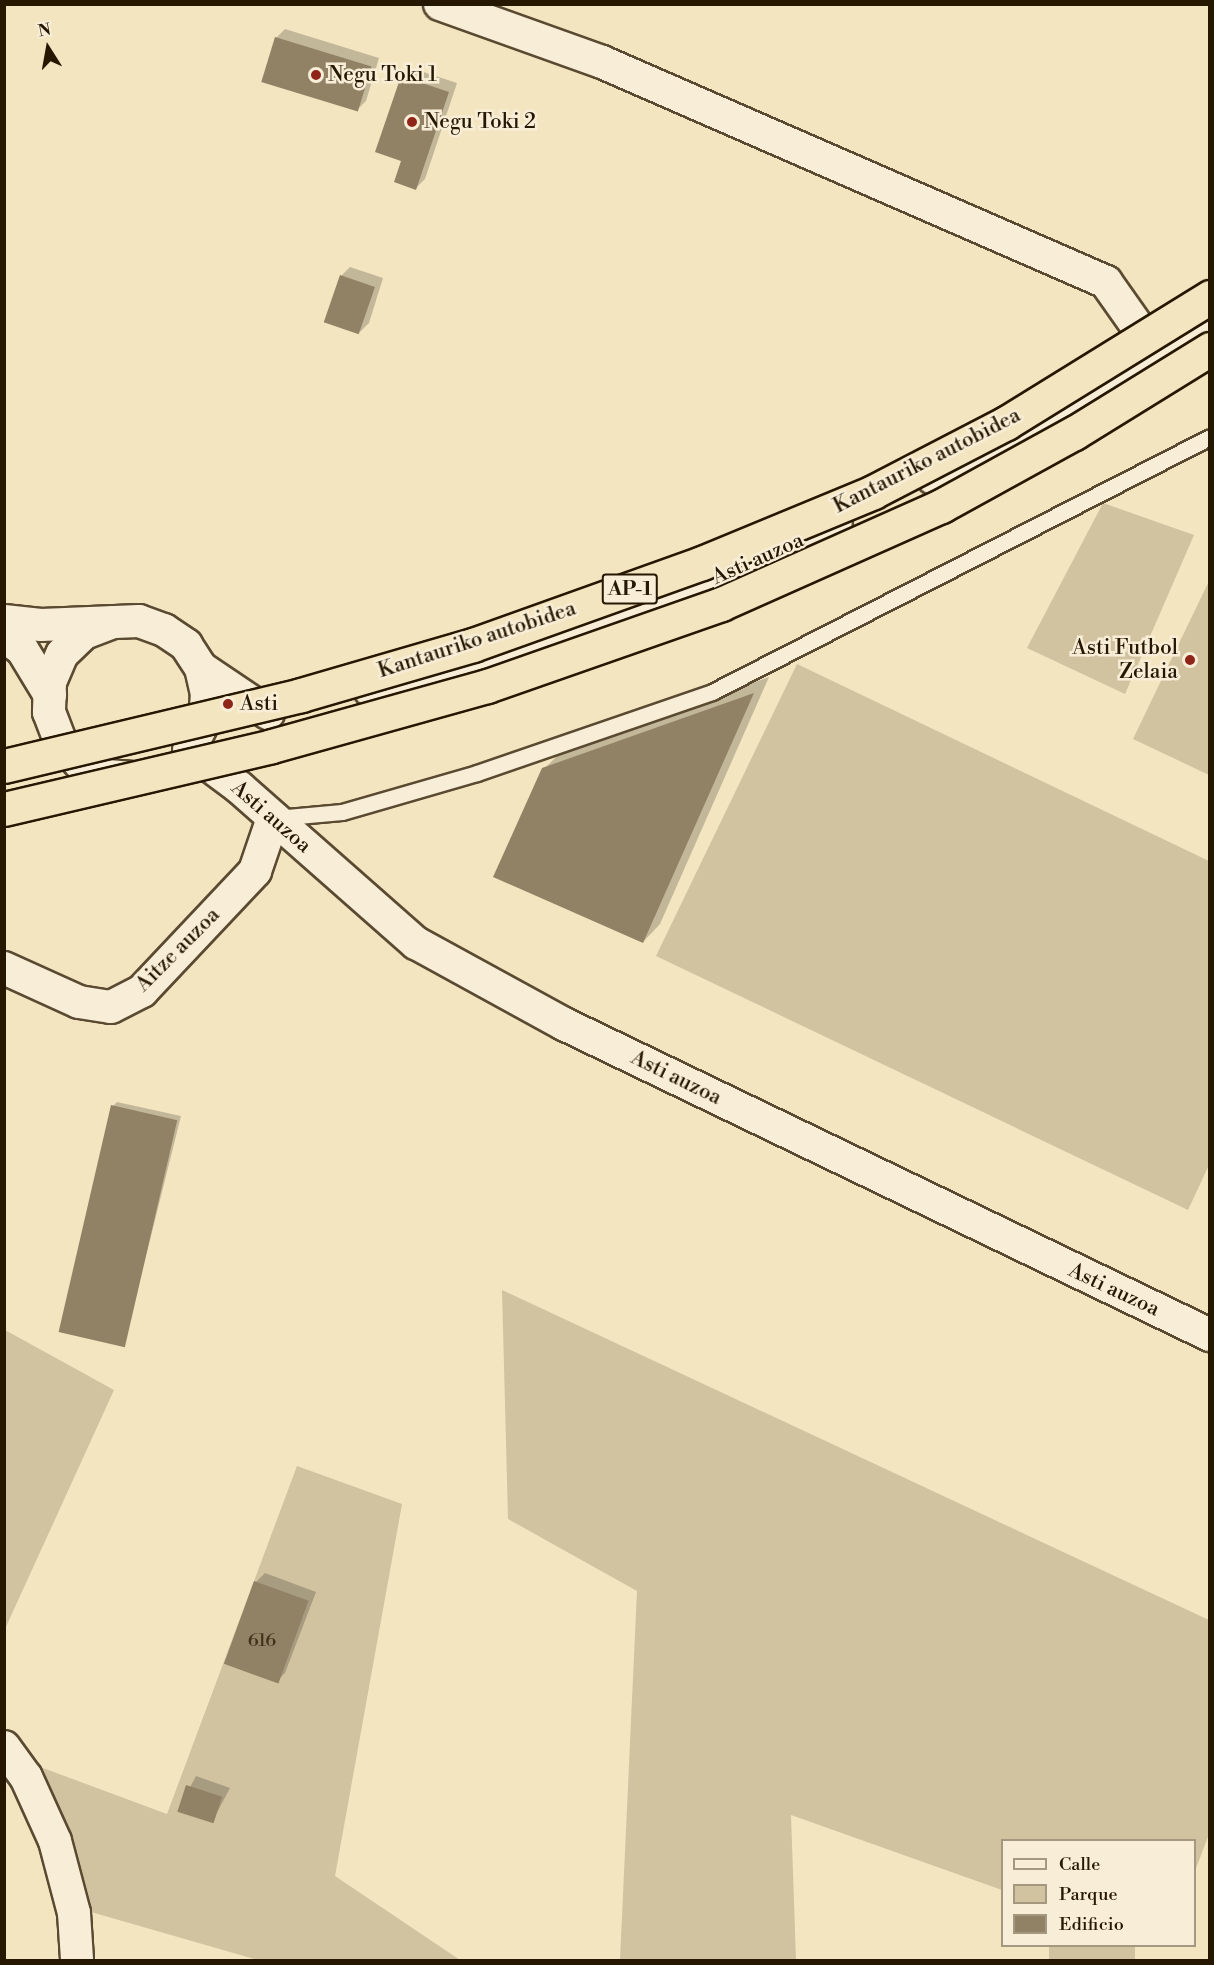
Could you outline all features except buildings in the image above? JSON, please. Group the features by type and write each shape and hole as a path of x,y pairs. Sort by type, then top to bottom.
{"highway":[{"name":"Kantauriko autobidea","path":"4,766 301,695 473,645 702,563 873,492 1006,423 1209,297"},
{"name":"Kantauriko autobidea","path":"4,809 272,746 487,686 721,604 941,506 1074,433 1209,349"}],"street":[{"path":"440,4 613,66 1106,282 1156,353"},
{"name":"Asti auzoa","path":"268,713 450,671 719,578 982,454 1101,390 1156,353 1209,313"},
{"path":"4,621 139,621 165,630 186,645 201,668 207,693 205,720 189,750 166,769 137,778 107,776 80,763 60,741 50,695 22,649 4,636"},
{"path":"50,695 62,654 84,633 112,622"},
{"path":"201,668 268,713"},
{"path":"205,720 268,713"},
{"path":"240,788 268,713"},
{"name":"Asti auzoa","path":"189,750 240,788 416,943 564,1024 1209,1335"},
{"name":"Aitze auzoa","path":"4,968 79,1002 111,1007 142,991 255,871 273,818"},
{"path":"4,1747 26,1777 55,1841 74,1913 77,1960"}],"lane":[{"path":"273,818 353,809 712,692 1209,437"}],"green space":[{"path":"1103,503 1194,535 1125,694 1027,648"},
{"name":"Asti Futbol Zelaia","path":"1209,581 1209,775 1133,739"},
{"path":"797,664 1209,861 1209,1165 1188,1210 656,956"},
{"path":"502,1290 1209,1620 1209,1834 1196,1868 1196,1839 1001,1839 1001,1890 791,1815 796,1960 620,1960 637,1591 508,1519"},
{"path":"5,1330 114,1390 5,1629"},
{"path":"297,1466 402,1504 335,1876 460,1960 258,1960 91,1912 43,1768 167,1814"},
{"path":"1049,1947 1135,1947 1135,1960 1049,1960"}],"place":[{"name":"Negu Toki 1","path":"316,75"},
{"name":"Negu Toki 2","path":"412,122"},
{"name":"Asti Futbol Zelaia","path":"1190,660"},
{"name":"Asti","path":"228,704"}]}
